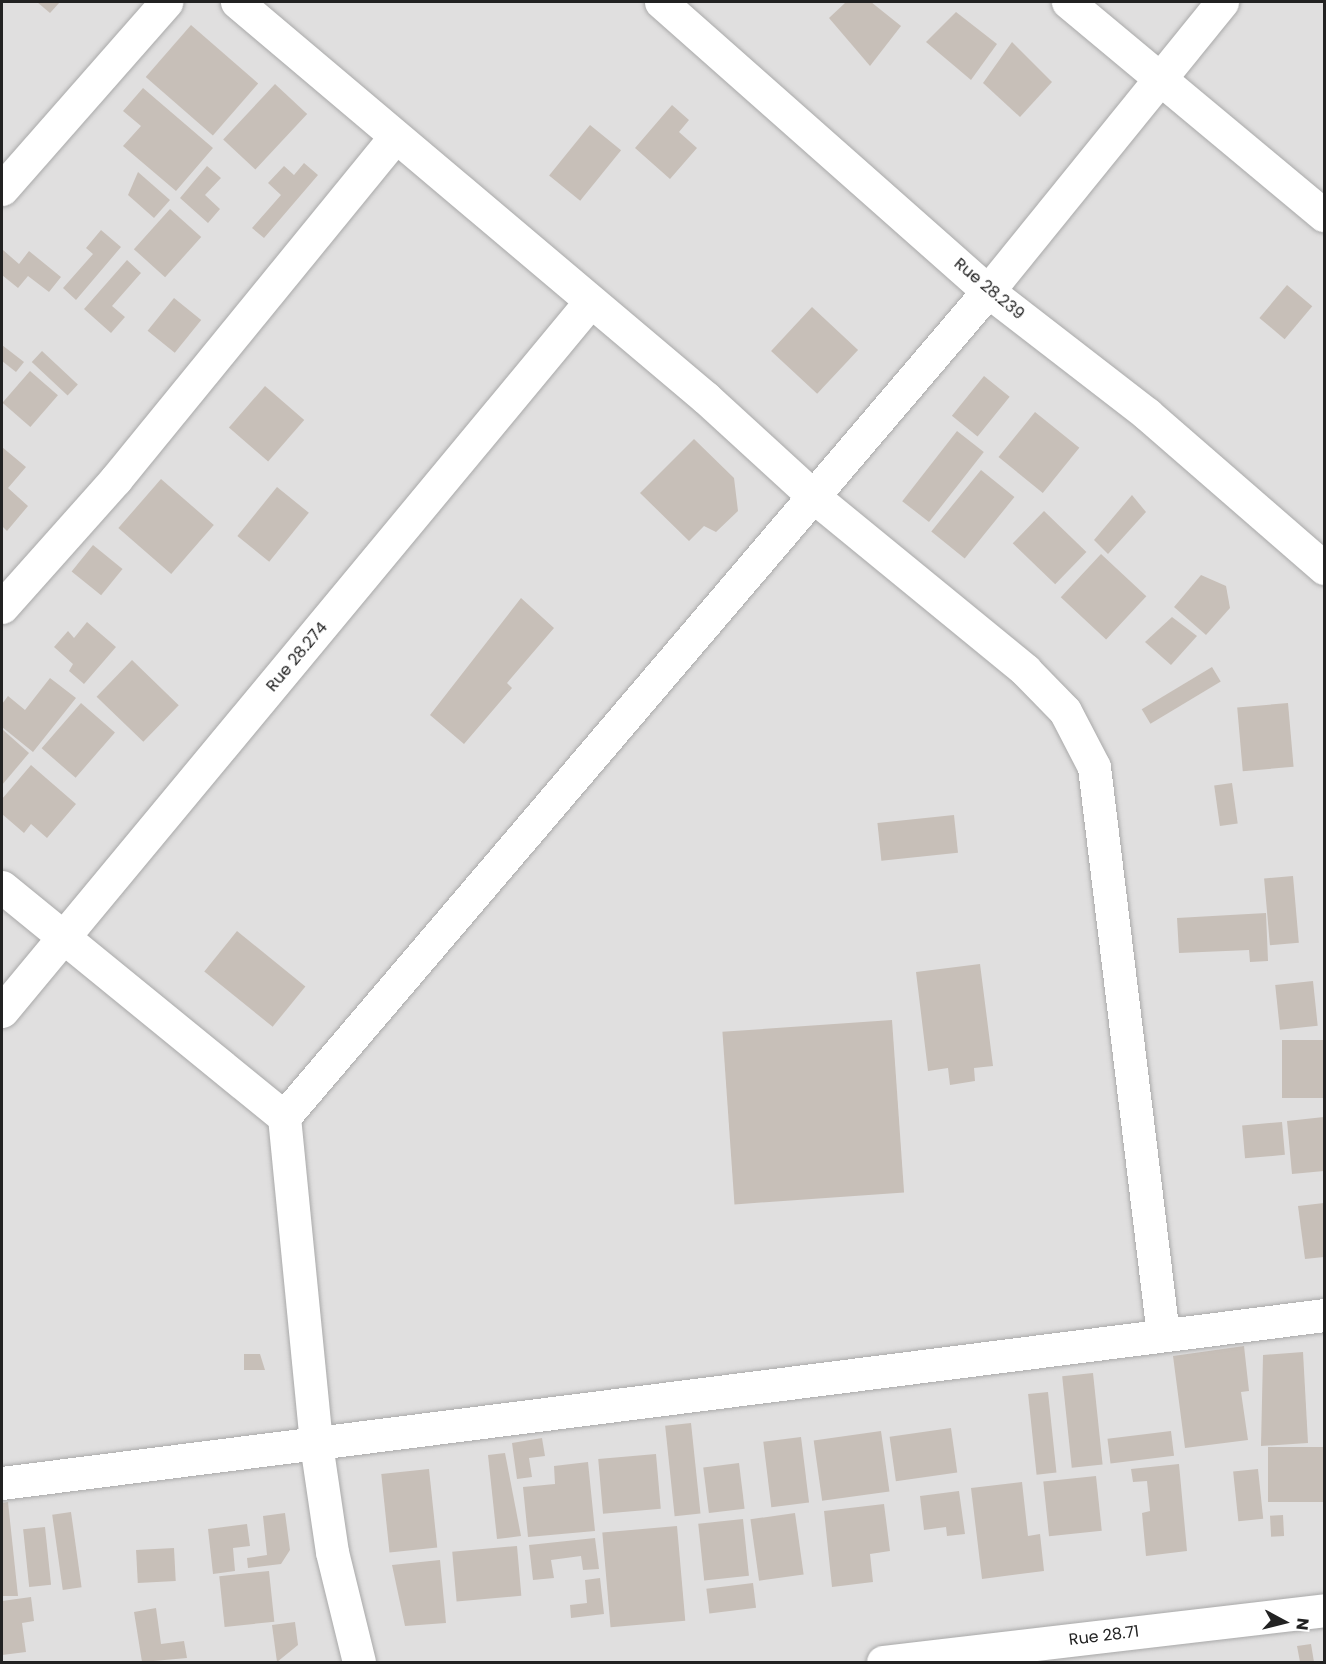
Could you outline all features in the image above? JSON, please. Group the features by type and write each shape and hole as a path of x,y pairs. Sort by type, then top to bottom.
{"street":[{"path":"2,189 166,2"},
{"path":"237,2 394,138 590,302 814,497 1025,670 1065,711 1094,766 1163,1335"},
{"name":"Rue 28.239","path":"661,2 988,291 1147,414 1324,568"},
{"path":"1068,2 1157,79 1324,215"},
{"path":"284,1117 988,291 1157,79 1222,2"},
{"path":"2,607 116,479 394,138"},
{"name":"Rue 28.274","path":"2,1011 590,302"},
{"path":"2,887 64,935 284,1117 316,1443 332,1552 359,1662"},
{"path":"2,1483 1324,1315"},
{"name":"Rue 28.71","path":"883,1662 1324,1610"}],"shaded area":[{"path":"2,2 1324,2 1324,1662 2,1662"}],"building":[{"path":"37,2 60,2 50,13"},
{"path":"846,2 871,2 901,26 870,66 829,18"},
{"path":"956,12 997,44 971,80 926,42"},
{"path":"191,25 258,83 213,135 146,77"},
{"path":"1012,42 1052,82 1020,117 983,83"},
{"path":"275,84 307,114 255,170 223,140"},
{"path":"143,88 213,148 176,191 123,146 141,126 123,111"},
{"path":"672,105 689,120 679,132 697,148 670,179 635,148"},
{"path":"590,125 621,150 580,201 549,176"},
{"path":"304,163 318,175 264,238 252,228 281,195 268,183 284,166 294,175"},
{"path":"207,166 221,178 205,195 220,209 208,223 180,198"},
{"path":"138,172 170,200 154,218 128,195"},
{"path":"170,209 201,237 165,277 134,249"},
{"path":"101,230 121,247 76,300 63,288 93,254 86,248"},
{"path":"3,250 19,264 29,251 61,277 49,292 28,276 18,288 2,275"},
{"path":"127,260 141,273 112,306 125,317 111,333 84,309"},
{"path":"1287,285 1312,306 1285,339 1259,318"},
{"path":"174,298 201,320 175,353 148,331"},
{"path":"812,307 858,350 817,394 771,351"},
{"path":"2,345 24,362 16,372 2,361"},
{"path":"42,351 78,384 68,395 32,362"},
{"path":"30,371 58,395 30,427 2,403"},
{"path":"984,376 1010,397 978,436 952,416"},
{"path":"265,386 304,420 268,462 229,428"},
{"path":"1035,412 1079,448 1043,493 998,457"},
{"path":"957,431 984,452 929,522 902,501"},
{"path":"694,439 734,478 738,511 716,532 704,526 689,541 640,493"},
{"path":"2,447 26,467 8,488 28,506 7,531 2,526"},
{"path":"981,470 1014,497 965,558 931,531"},
{"path":"161,479 214,525 171,574 118,528"},
{"path":"277,487 309,513 269,562 237,536"},
{"path":"1132,495 1146,512 1108,554 1094,540"},
{"path":"1044,511 1086,552 1055,584 1013,543"},
{"path":"93,545 123,569 101,595 72,571"},
{"path":"1101,554 1146,596 1106,639 1061,597"},
{"path":"1201,575 1226,586 1230,608 1206,635 1174,607"},
{"path":"521,598 554,628 507,683 512,688 464,744 430,715"},
{"path":"1172,617 1197,636 1171,665 1145,642"},
{"path":"87,622 116,647 84,684 69,671 73,664 54,647 68,631 74,638"},
{"path":"132,660 179,705 143,742 97,697"},
{"path":"1212,667 1221,682 1150,724 1142,709"},
{"path":"50,678 76,698 33,752 2,727 2,704 8,696 25,710"},
{"path":"81,703 115,733 76,778 42,748"},
{"path":"1288,703 1294,767 1243,771 1237,707"},
{"path":"2,729 29,753 2,785"},
{"path":"31,765 76,804 47,838 31,824 24,833 2,814 2,799"},
{"path":"1232,783 1238,824 1220,826 1214,786"},
{"path":"954,815 958,853 881,861 877,823"},
{"path":"1293,876 1299,943 1270,945 1264,879"},
{"path":"1266,913 1268,961 1250,962 1249,950 1179,953 1177,918"},
{"path":"237,931 305,986 273,1027 204,971"},
{"path":"980,964 993,1066 974,1068 975,1081 950,1085 948,1068 928,1071 916,972"},
{"path":"1313,981 1318,1026 1280,1030 1275,985"},
{"path":"892,1020 904,1193 734,1204 722,1032"},
{"path":"1282,1040 1324,1040 1324,1098 1282,1098"},
{"path":"1324,1117 1324,1171 1292,1174 1287,1121"},
{"path":"1282,1122 1285,1155 1245,1158 1242,1125"},
{"path":"1324,1203 1324,1257 1305,1259 1298,1206"},
{"path":"1244,1346 1249,1391 1241,1392 1248,1440 1185,1448 1173,1356"},
{"path":"1303,1352 1308,1443 1261,1446 1263,1355"},
{"path":"244,1354 260,1354 265,1370 244,1370"},
{"path":"1093,1373 1103,1464 1072,1468 1062,1376"},
{"path":"1048,1392 1056,1473 1037,1475 1028,1394"},
{"path":"691,1423 701,1514 675,1516 665,1426"},
{"path":"951,1428 957,1473 896,1481 890,1437"},
{"path":"881,1431 889,1491 822,1501 814,1440"},
{"path":"1171,1431 1174,1456 1111,1464 1107,1439"},
{"path":"801,1437 809,1503 771,1507 763,1442"},
{"path":"542,1438 545,1456 529,1458 532,1477 517,1479 512,1443"},
{"path":"1268,1447 1324,1447 1324,1502 1268,1502"},
{"path":"505,1453 521,1536 497,1539 488,1455"},
{"path":"656,1454 661,1509 603,1514 598,1459"},
{"path":"588,1462 595,1531 528,1537 523,1487 555,1484 554,1466"},
{"path":"739,1463 745,1509 709,1513 703,1467"},
{"path":"1179,1464 1187,1551 1146,1556 1142,1513 1150,1511 1147,1481 1133,1482 1131,1469"},
{"path":"429,1469 437,1548 390,1553 381,1474"},
{"path":"1258,1469 1263,1519 1238,1521 1233,1472"},
{"path":"1096,1476 1102,1531 1049,1536 1043,1482"},
{"path":"1022,1482 1028,1536 1040,1534 1044,1571 982,1579 971,1488"},
{"path":"959,1491 965,1534 947,1536 946,1527 924,1530 920,1496"},
{"path":"8,1502 18,1596 2,1596 2,1503"},
{"path":"884,1504 890,1551 870,1554 873,1582 832,1587 824,1511"},
{"path":"71,1512 82,1587 63,1590 52,1515"},
{"path":"285,1513 290,1550 281,1564 248,1568 247,1558 267,1555 263,1516"},
{"path":"795,1513 804,1574 759,1581 750,1519"},
{"path":"1283,1515 1284,1536 1271,1537 1270,1516"},
{"path":"743,1519 749,1576 704,1580 698,1524"},
{"path":"247,1524 250,1546 233,1548 235,1571 213,1574 208,1529"},
{"path":"677,1526 685,1621 611,1627 602,1533"},
{"path":"45,1527 51,1585 29,1587 23,1529"},
{"path":"595,1538 599,1569 583,1570 581,1556 551,1560 554,1578 533,1580 529,1545"},
{"path":"517,1546 521,1596 457,1601 452,1552"},
{"path":"174,1548 176,1581 138,1583 136,1550"},
{"path":"440,1560 446,1623 405,1626 392,1565"},
{"path":"269,1571 274,1622 225,1627 219,1576"},
{"path":"600,1578 604,1614 571,1618 570,1605 587,1603 585,1580"},
{"path":"753,1583 756,1608 709,1614 706,1589"},
{"path":"31,1597 34,1621 22,1623 26,1652 2,1655 2,1601"},
{"path":"156,1608 161,1644 184,1641 187,1658 142,1662 134,1612"},
{"path":"295,1622 298,1645 277,1662 272,1625"},
{"path":"1311,1644 1314,1662 1300,1662 1297,1646"}]}
